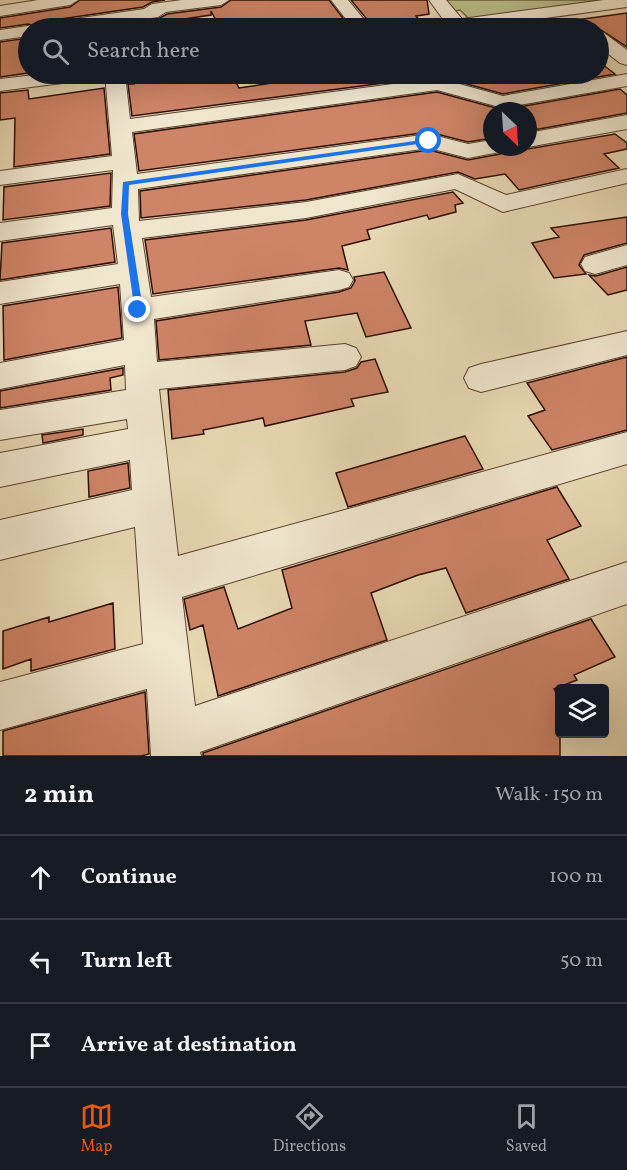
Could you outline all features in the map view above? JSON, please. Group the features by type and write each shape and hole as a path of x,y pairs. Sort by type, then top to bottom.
{"street":[{"path":"0,11 70,0"},
{"path":"119,18 221,0"},
{"path":"339,0 354,18"},
{"path":"437,0 452,18"},
{"path":"515,18 627,2"},
{"path":"564,11 573,18"},
{"path":"0,35 18,32"},
{"path":"609,45 627,59"},
{"path":"609,83 627,80"},
{"path":"0,85 18,83"},
{"path":"117,84 175,746 627,583"},
{"path":"120,127 438,84 503,102 604,84"},
{"path":"537,138 627,122"},
{"path":"0,232 125,198 429,141 468,151 483,148"},
{"path":"0,178 125,198 306,210 458,181 503,204 627,176"},
{"path":"595,264 627,255"},
{"path":"0,293 133,272"},
{"path":"138,310 339,280"},
{"path":"481,378 627,343"},
{"path":"0,376 141,376 345,357"},
{"path":"0,425 141,376"},
{"path":"0,470 147,441"},
{"path":"161,582 627,448"},
{"path":"0,540 153,504"},
{"path":"0,706 166,661"}],"green space":[{"path":"443,0 606,0 484,18 468,18 460,10 455,11"}],"building":[{"path":"80,0 165,0 152,2 143,7 67,18 18,18 18,25 0,28 0,18 70,7"},
{"path":"231,0 329,0 343,18 215,18 211,11 211,15 191,18 160,18 167,14 221,7"},
{"path":"351,0 427,0 429,14 416,16 418,18 366,18"},
{"path":"627,13 627,47 609,35 609,18 591,18"},
{"path":"18,39 18,74 0,77 0,42"},
{"path":"128,84 237,84 239,88 265,84 377,84 132,116"},
{"path":"467,84 559,84 503,94"},
{"path":"104,88 110,154 14,167 15,118 0,120 0,93 28,90 29,99"},
{"path":"620,89 627,95 627,113 537,129 537,104"},
{"path":"437,92 483,105 483,140 468,142 429,132 139,171 134,134"},
{"path":"615,134 627,143 627,149 604,154 619,168 519,190 505,174 475,179 458,172 306,200 141,218 140,191 429,150 468,160 489,156 537,156 537,147"},
{"path":"111,173 110,206 3,220 4,187"},
{"path":"453,192 463,203 455,205 456,212 429,219 427,215 367,230 370,239 342,246 348,270 339,268 153,294 145,240 306,220"},
{"path":"627,217 627,243 584,255 579,265 586,274 554,278 532,243 559,237 551,228"},
{"path":"111,228 115,262 0,280 2,243"},
{"path":"627,267 627,290 608,295 589,275 596,276"},
{"path":"384,272 411,328 366,337 357,313 305,321 311,345 159,360 156,321 339,292 351,288 355,281 354,277"},
{"path":"118,287 122,338 4,360 3,306"},
{"path":"627,357 627,430 552,450 528,416 545,410 527,383"},
{"path":"375,359 388,392 351,399 354,406 265,426 263,418 203,430 204,434 172,439 168,390 345,372 357,368 361,362"},
{"path":"123,368 123,375 110,378 111,390 0,408 0,391"},
{"path":"83,429 83,435 43,443 42,435"},
{"path":"465,436 483,469 348,507 336,473"},
{"path":"128,463 130,488 89,497 88,471"},
{"path":"557,487 581,526 547,540 569,579 466,613 446,568 418,575 371,593 387,640 218,696 203,625 190,630 184,599 224,587 238,629 292,608 282,570"},
{"path":"113,603 115,649 31,671 31,659 3,669 3,631 49,617 49,622"},
{"path":"591,619 615,657 574,675 577,680 567,684 555,684 555,738 560,738 560,756 203,756 203,753"},
{"path":"145,692 149,754 141,756 3,756 3,731"}],"route":[{"path":"138,310 124,214 126,183 429,141"}]}
